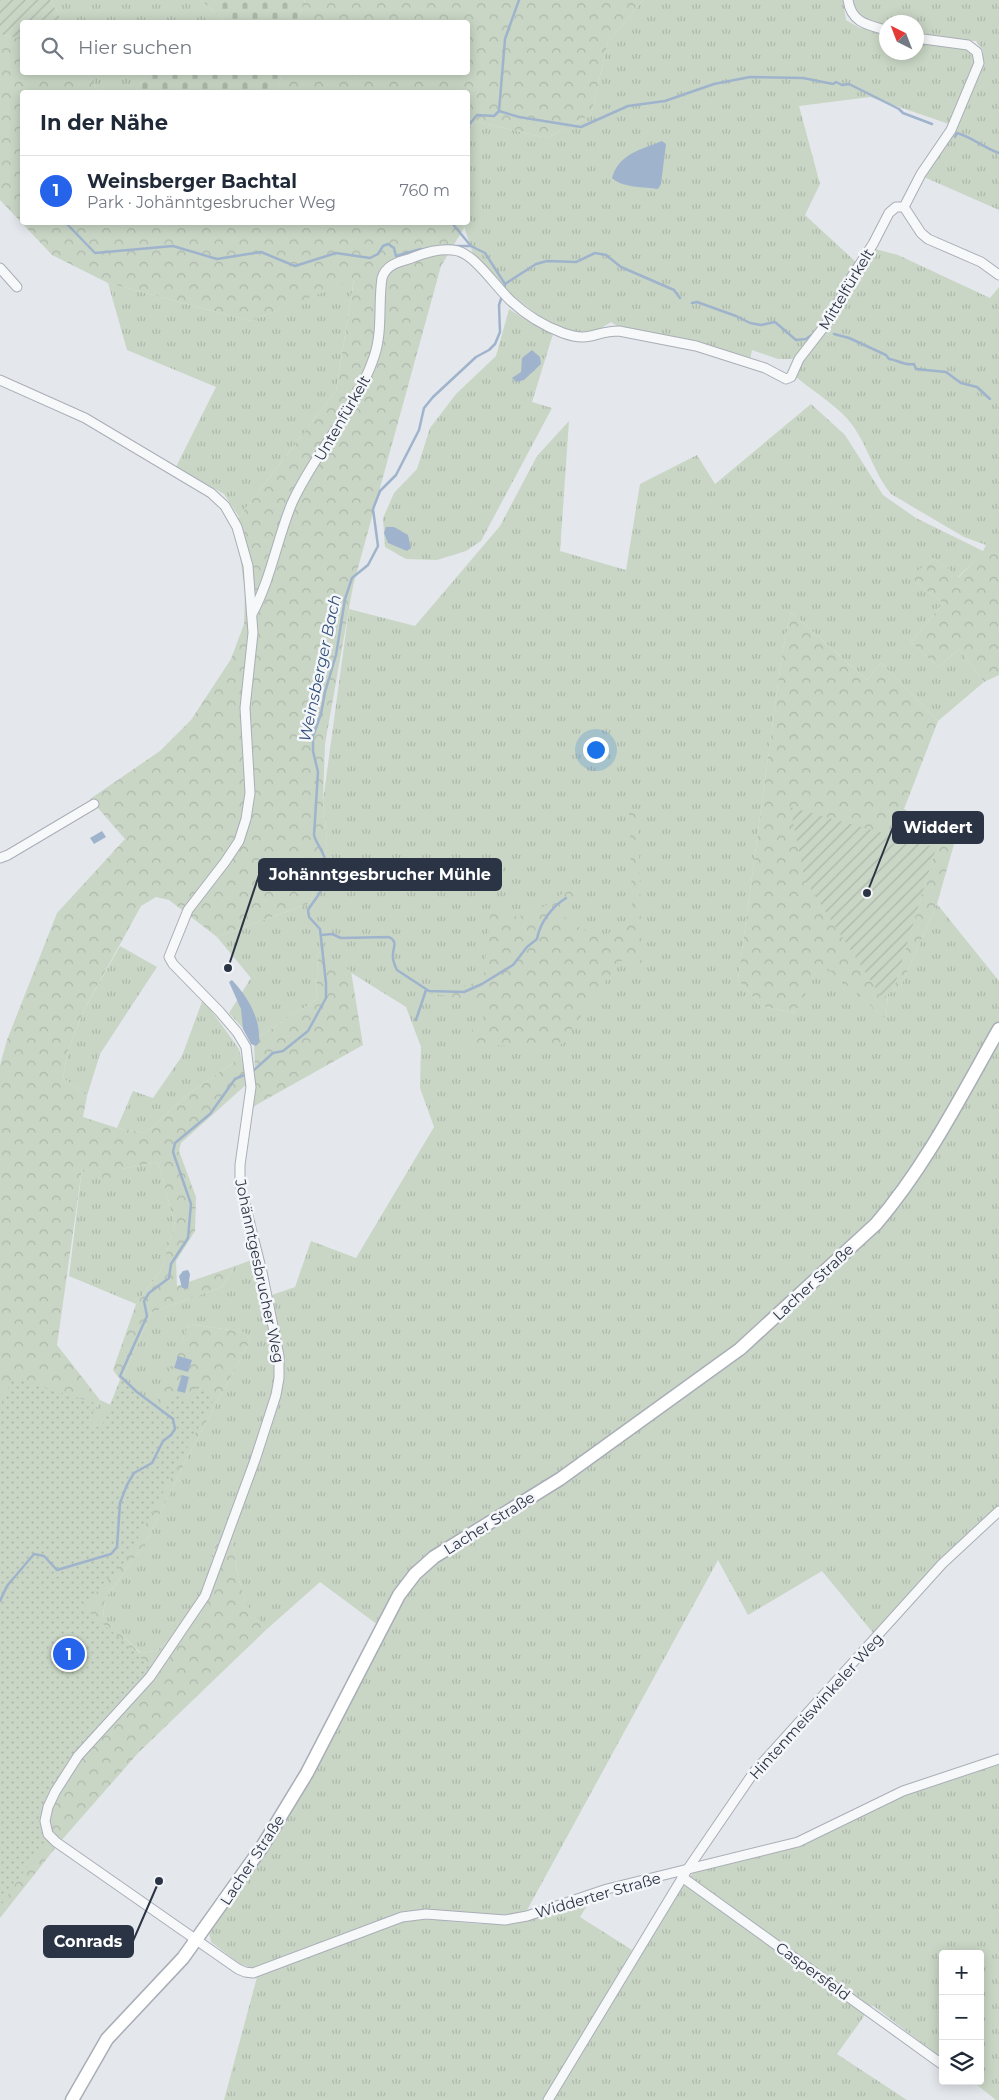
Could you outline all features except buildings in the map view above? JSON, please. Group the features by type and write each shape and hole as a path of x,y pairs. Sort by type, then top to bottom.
{"street":[{"path":"848,0 851,13 856,19 862,23 879,28"},
{"name":"Mittelfürkelt","path":"791,377 799,359 830,319 851,278 890,213 896,207 904,207 921,174 951,130 977,70 978,55 972,47 924,39"},
{"path":"904,207 928,239 982,262 999,274"},
{"name":"Untenfürkelt","path":"252,614 261,598 278,541 293,502 356,397 370,368 379,339 384,272 392,265 434,251 451,250 461,252 470,258 510,300 556,330 586,338 619,331 646,336 696,346 764,368 783,378 791,377"},
{"path":"0,268 18,287"},
{"name":"Johänntgesbrucher Weg","path":"0,380 85,418 220,501 232,518 241,538 248,566 253,648 245,708 250,786 246,819 239,841 232,853 184,917 169,957 173,964 237,1032 246,1047 250,1096 240,1165 240,1184 280,1356 279,1378 276,1395 246,1487 202,1601 150,1677 84,1748 55,1792 46,1817 48,1834 56,1842 96,1872 198,1940"},
{"path":"0,858 94,804"},
{"name":"Lacher Straße","path":"72,2100 107,2039 169,1975 198,1940 262,1847 307,1773 390,1611 399,1595 415,1574 434,1557 560,1479 740,1349 876,1224 888,1210 947,1123 999,1029"},
{"name":"Hintenmeiswinkeler Weg","path":"548,2100 684,1874 765,1758 821,1700 942,1564 999,1511"},
{"name":"Widderter Straße","path":"198,1940 238,1969 245,1972 253,1972 407,1916 426,1914 491,1920 520,1918 607,1889 684,1874 798,1842 903,1791 999,1758"},
{"name":"Caspersfeld","path":"684,1874 939,2063"}],"green space":[{"path":"0,0 51,0 61,20 20,20 20,37 16,38 0,34"},
{"path":"51,0 201,0 223,19 222,20 61,20"},
{"path":"201,0 305,0 298,20 223,19"},
{"path":"305,0 643,0 608,42 591,115 547,138 474,121 470,130 470,90 278,90 281,75 470,75 470,20 298,20"},
{"path":"643,0 843,0 846,20 860,28 879,32 879,60 924,60 924,42 969,50 976,60 949,124 870,97 799,106 820,184 805,215 857,263 824,323 797,359 778,359 752,350 750,361 619,327 611,322 595,332 579,333 562,328 543,319 508,292 473,254 464,225 470,225 470,130 474,121 547,138 591,115 608,42"},
{"path":"853,0 999,0 999,210 924,177 957,129 982,64 983,51 976,41 924,38 924,15 879,15 879,25 870,22 856,13"},
{"path":"0,34 16,38 20,37 20,75 89,75 97,90 20,90 20,221 0,200"},
{"path":"89,75 147,75 136,90 97,90"},
{"path":"147,75 281,75 278,90 136,90"},
{"path":"24,225 464,225 464,228 441,266 353,586 325,744 323,801 327,840 325,857 310,903 217,937 169,900 156,897 141,906 85,1008 68,1050 63,1078 87,1096 83,1117 117,1128 146,1133 187,1095 233,1063 239,1049 248,1083 181,1143 179,1151 196,1197 195,1231 176,1261 177,1286 235,1266 222,1287 152,1312 121,1381 113,1370 136,1304 161,1270 175,1225 158,1162 121,1169 108,1183 82,1169 57,1345 100,1400 48,1497 148,1424 189,1324 244,1332 250,1341 187,1458 146,1542 105,1599 103,1617 140,1653 156,1651 200,1615 216,1543 232,1538 237,1573 246,1604 267,1629 139,1752 60,1842 0,1918 0,1065 7,1040 57,913 125,839 90,799 160,751 191,720 231,659 244,624 245,593 240,556 232,526 336,391 354,280 250,321 108,283 52,255"},
{"path":"875,249 898,255 990,298 999,287 999,554 983,552 958,577 934,558 912,576 919,585 943,603 911,642 938,667 959,649 984,682 938,721 881,663 867,680 791,612 782,654 738,980 761,1006 795,1013 821,962 886,1019 888,995 882,998 805,880 790,807 936,848 893,991 901,986 937,904 999,981 999,1022 940,1126 886,1208 738,1345 558,1476 424,1557 402,1583 378,1625 320,1582 267,1629 246,1605 237,1573 232,1538 216,1543 200,1615 156,1651 141,1653 103,1618 105,1599 146,1542 187,1458 250,1341 244,1332 189,1324 105,1533 81,1565 40,1541 48,1497 100,1400 113,1406 121,1381 152,1312 222,1287 235,1266 252,1260 263,1298 295,1287 311,1241 356,1258 434,1127 420,1088 421,1047 406,1007 318,952 316,1000 254,1040 229,1013 251,978 217,937 310,903 325,857 327,840 323,801 349,609 415,626 500,526 537,456 569,421 560,551 626,570 640,484 697,455 715,484 811,404 845,435 883,495 916,518 983,551 986,545 964,537 891,494 885,487 860,437 850,422 836,408 796,377 800,364 829,326 855,276"},
{"path":"354,279 336,391 239,517 224,494 176,467 216,387 127,350 108,283 250,321"},
{"path":"509,309 537,327 553,334 532,402 552,408 481,541 466,551 437,560 406,559 385,547 383,518 394,493 417,469 430,428 456,394 496,356"},
{"path":"983,551 999,554 999,675 984,682 959,649 938,667 911,642 943,603 919,585 911,576 934,558 959,577"},
{"path":"791,612 867,680 881,663 938,721 904,809 956,837 937,904 901,986 893,991 936,848 882,998 888,994 886,1019 821,963 795,1013 761,1006 738,980 782,654"},
{"path":"790,807 936,848 893,991 882,998 805,880"},
{"path":"629,809 638,809 642,963 620,961 557,1050 553,1048 490,1045 481,1051 461,1044 488,1011 449,996 427,993 428,989 451,988 474,983 484,974 491,909 500,909 517,917 543,907 570,889 582,886 589,887 589,891 576,902 559,907 559,913 578,927 605,937 619,923 633,924"},
{"path":"120,946 157,967 100,1054 87,1096 63,1078 68,1050 85,1008"},
{"path":"318,952 351,971 363,1045 251,1108 255,1075 254,1040 316,1000"},
{"path":"203,999 239,1049 233,1063 187,1095 146,1133 117,1128 133,1091 153,1098 182,1056"},
{"path":"999,1040 999,1508 874,1634 822,1571 748,1615 718,1560 526,1912 493,1914 426,1911 393,1915 268,1964 252,1968 240,1964 211,1942 209,1932 400,1602 421,1574 442,1555 743,1352 892,1213"},
{"path":"158,1162 175,1225 161,1270 136,1304 69,1276 82,1169 121,1169"},
{"path":"121,1377 138,1393 163,1410 173,1393 189,1401 198,1385 213,1401 126,1560 83,1607 122,1640 152,1669 47,1802 48,1839 0,1907 0,1407 11,1381 21,1380 95,1403 91,1425 101,1428"},
{"path":"999,1762 999,2100 996,2100 977,2085 984,2085 984,1950 939,1950 939,2056 872,2005 837,2054 907,2100 552,2100 685,1881 694,1872 801,1845 844,1825 892,1799"},
{"path":"591,1899 580,1917 632,1950 545,2100 224,2100 257,1977 400,1921 437,1920 485,1924 509,1923 545,1915"}],"water":[{"path":"662,141 666,144 661,184 658,189 634,187 622,184 612,178 615,170 625,158"},
{"path":"532,350 540,357 541,364 524,380 516,382 512,378 521,372 522,358"},
{"path":"386,527 394,527 408,535 411,548 407,551 388,543 384,533"},
{"path":"102,831 106,837 94,844 90,838"},
{"path":"232,980 248,1001 256,1017 259,1043 256,1046 251,1044 243,1029 241,1009 229,982"},
{"path":"188,1270 190,1274 188,1289 182,1288 179,1276 183,1271"},
{"path":"178,1356 192,1360 188,1372 174,1368"},
{"path":"182,1375 189,1377 185,1393 177,1391"}],"waterway":[{"name":"Weinsberger Bach","path":"470,124 477,115 494,116 499,111 505,39 519,0"},
{"path":"499,111 519,117 581,127 628,106 665,101 714,84 750,77 803,78 833,84 836,82 842,85 849,84 899,109 903,113 932,124"},
{"path":"955,137 957,133 999,153"},
{"path":"68,225 95,253 173,246 217,259 261,252 295,266 336,253 370,258 378,254 383,246 388,244 394,248 396,256 421,249"},
{"name":"Weinsberger Bach","path":"454,225 471,246 485,253 505,284 504,291"},
{"path":"444,246 471,246"},
{"path":"505,284 536,264 547,261 576,262 595,253 606,255 621,267 674,290 680,298"},
{"name":"Weinsberger Bach","path":"0,1601 7,1586 34,1554 44,1556 57,1570 111,1554 117,1547 120,1503 127,1485 134,1473 152,1463 163,1441 175,1429 173,1419 137,1392 120,1376 147,1316 144,1301 149,1293 169,1278 171,1264 188,1238 191,1204 173,1152 175,1143 210,1114 235,1079 253,1071 273,1053 283,1051 308,1031 326,998 320,929 309,917 308,910 321,891 327,872 324,856 314,835 318,772 313,751 313,736 321,714 325,692 336,655 345,599 352,578 368,565 378,546 373,509 380,491 396,475 419,430 424,408 433,397 476,357 489,350 495,344 500,332 499,305 502,296"},
{"path":"692,303 697,302 750,323 761,325 775,322 796,340 806,339 813,334"},
{"path":"834,334 849,338 886,355 889,359 914,364 916,369 946,372 961,383 977,387 990,399"},
{"path":"321,935 332,934 341,938 389,937 394,941 393,959 397,970 429,991 464,992 482,984 513,965 527,947 537,939 547,916 566,898"},
{"path":"416,1020 426,990"}],"place":[{"name":"Widdert","path":"867,893"},
{"name":"Johänntgesbrucher Mühle","path":"228,968"},
{"name":"Weinsberger Bachtal","path":"69,1654"},
{"name":"Conrads","path":"159,1881"}]}
